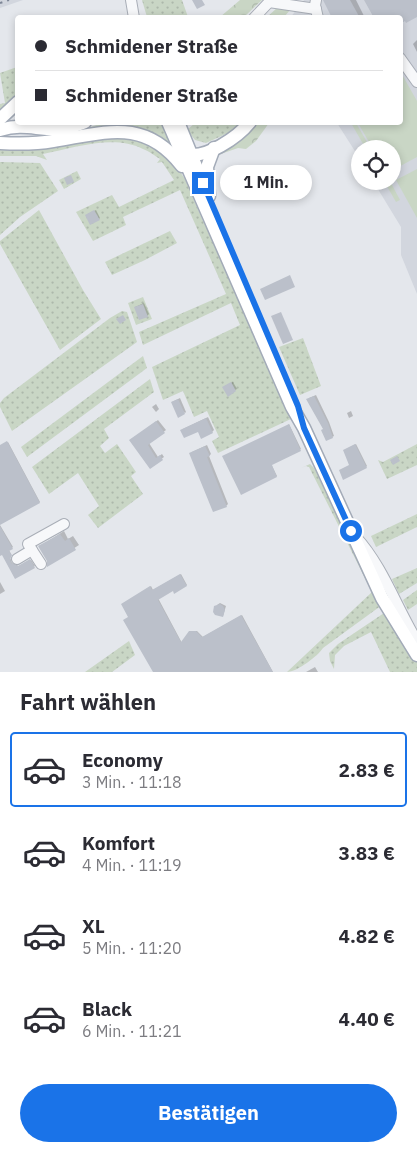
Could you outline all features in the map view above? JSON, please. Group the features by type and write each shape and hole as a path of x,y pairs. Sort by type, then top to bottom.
{"main road":[{"path":"1,123 15,110"},
{"path":"1,123 62,129 75,125"},
{"path":"170,125 209,196 292,407 304,428 382,598 417,655"},
{"path":"179,125 184,135 186,154 193,180 254,313"},
{"path":"186,154 198,156 231,140 248,125"},
{"path":"0,143 23,144 53,141 101,132 131,133 145,136 166,149 176,158 193,180"},
{"path":"184,135 196,145 214,148"},
{"path":"209,196 207,167 214,148"}],"street":[{"path":"125,0 128,15"},
{"path":"131,0 134,15"},
{"path":"257,15 270,1 317,9"},
{"path":"403,62 417,82"},
{"path":"40,564 28,544 64,524"},
{"path":"351,531 366,547 417,641"},
{"path":"17,559 32,550"}],"shaded area":[{"path":"0,0 23,0 0,8"},
{"path":"304,0 417,0 417,294 401,255 401,227 378,190 401,190 401,140 351,140 351,145 338,125 403,125 403,15 292,15"}],"green space":[{"path":"142,0 182,0 187,15 146,15"},
{"path":"240,0 262,0 246,15 222,15"},
{"path":"278,7 291,9 286,15 269,15"},
{"path":"15,68 15,99 0,113 0,104 5,103 0,73"},
{"path":"403,76 417,101 417,157 401,166 401,140 368,140 359,125 403,125"},
{"path":"97,125 165,125 179,156 148,131 116,126 81,130"},
{"path":"193,125 240,125 237,129 206,143 195,140 187,130"},
{"path":"251,125 268,125 256,141 246,149 238,148 215,156"},
{"path":"352,125 357,125 366,140 361,140"},
{"path":"120,135 148,142 174,163 185,179 203,221 222,255 293,418 218,453 212,441 219,437 207,411 194,417 183,391 163,400 152,367 240,325 231,303 143,345 139,332 226,294 180,190 123,217 126,225 93,241 76,212 112,195 119,207 174,180 162,162 157,163 160,159 145,150 131,145 106,142 43,154 47,160 36,156 0,156 0,146"},
{"path":"0,162 40,163 58,191 20,217 0,235"},
{"path":"417,169 417,218 401,189 401,177"},
{"path":"77,171 81,179 64,189 59,180"},
{"path":"389,190 395,190 400,200 396,202"},
{"path":"39,210 101,319 60,350 0,244 0,241"},
{"path":"170,231 177,243 112,275 105,262"},
{"path":"143,297 152,319 136,325 128,303"},
{"path":"122,311 127,312 137,342 12,431 0,407 0,403 4,398"},
{"path":"303,338 321,386 300,395 279,347"},
{"path":"143,356 147,368 27,457 21,447"},
{"path":"150,379 154,392 104,429 109,438 100,446 105,453 117,444 136,472 131,476 143,494 98,528 88,515 99,506 78,473 49,494 32,467"},
{"path":"417,444 417,465 387,479 378,460 383,462"},
{"path":"310,464 314,468 382,605 323,648 307,663 287,672 372,592 309,467 301,468"},
{"path":"417,514 417,527 376,547 371,536"},
{"path":"417,568 417,583 399,594 392,579"},
{"path":"417,590 417,604 408,610 403,600"},
{"path":"387,611 417,662 417,672 390,672 371,632 344,646 335,655 334,669 329,653 338,644"},
{"path":"129,641 135,655 112,672 85,672"}],"building":[{"path":"192,0 202,0 205,5 197,9"},
{"path":"323,0 350,0 358,15 330,15"},
{"path":"364,0 417,0 417,17 406,23 405,21 403,22 403,15 372,15"},
{"path":"71,175 74,182 67,185 64,178"},
{"path":"94,210 100,220 90,225 85,215"},
{"path":"290,275 295,287 265,300 260,289"},
{"path":"143,304 148,317 139,320 134,307"},
{"path":"281,312 293,340 283,344 271,316"},
{"path":"123,315 126,320 120,324 116,319"},
{"path":"231,382 236,391 228,397 222,387"},
{"path":"314,396 328,423 333,438 326,441 321,430 323,429 306,399"},
{"path":"178,399 185,414 178,418 171,402"},
{"path":"206,418 213,433 201,439 198,432 184,438 180,430"},
{"path":"156,421 165,433 148,445 156,458 160,455 163,460 150,469 129,440"},
{"path":"289,424 301,451 272,465 277,477 241,495 222,456"},
{"path":"7,441 40,503 0,525 0,445"},
{"path":"355,444 367,468 343,480 339,470 349,465 343,450"},
{"path":"205,446 210,456 207,457 227,507 213,512 189,453"},
{"path":"397,456 400,461 393,465 390,460"},
{"path":"0,526 13,549 9,551 12,555 11,563 18,566 30,559 35,568 15,579 2,555 0,556"},
{"path":"60,534 65,541 69,538 76,550 47,567 47,561 38,546"},
{"path":"180,574 187,586 174,594 173,591 158,600 181,642 189,631 196,631 202,637 241,615 273,672 153,672 123,620 128,617 121,604 150,586 152,590"},
{"path":"220,604 225,610 223,617 215,615 213,612 214,606"}],"railway":[{"path":"0,3 9,0"}],"route":[{"path":"203,183 298,406 304,428 351,531"}]}
